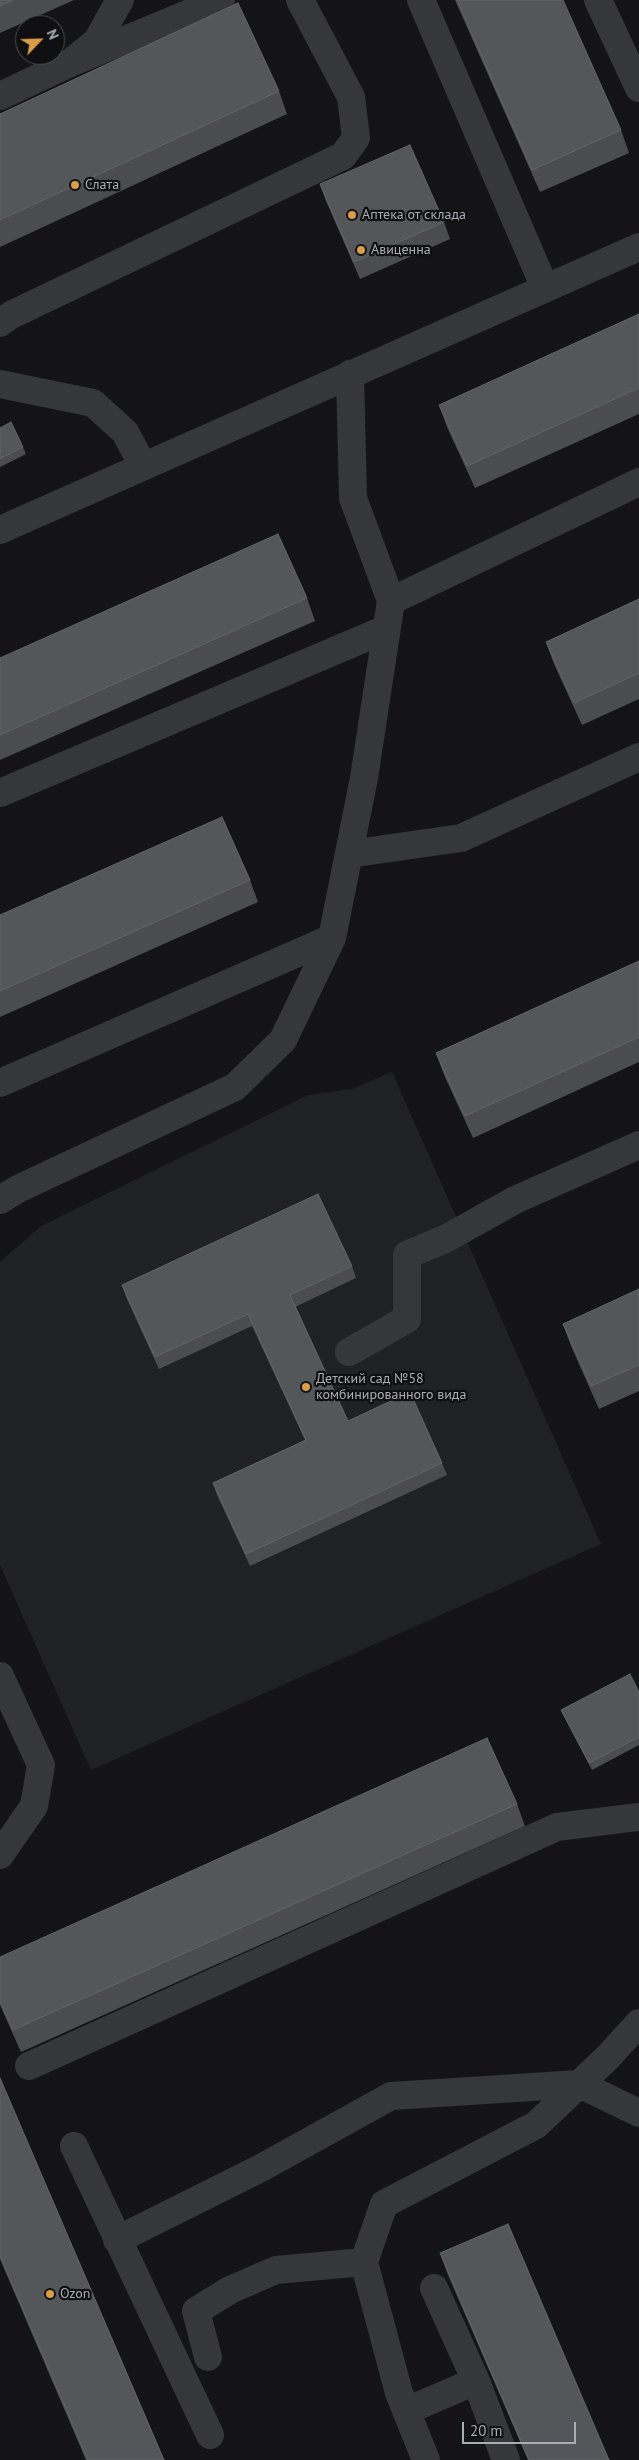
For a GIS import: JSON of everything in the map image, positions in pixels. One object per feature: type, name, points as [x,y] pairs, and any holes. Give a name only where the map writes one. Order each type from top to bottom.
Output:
[{"type":"street","points":[[70,63],[97,41],[120,0]]},
{"type":"street","points":[[0,96],[70,63],[221,0]]},
{"type":"street","points":[[0,323],[11,315],[343,156],[356,138],[351,97],[300,0]]},
{"type":"street","points":[[421,0],[545,288]]},
{"type":"street","points":[[598,0],[639,88]]},
{"type":"street","points":[[0,530],[639,247]]},
{"type":"street","points":[[0,1200],[18,1189],[235,1087],[283,1040],[332,938],[364,778],[391,601],[353,498],[350,374]]},
{"type":"street","points":[[0,384],[93,404],[125,432],[143,466]]},
{"type":"street","points":[[391,601],[639,482]]},
{"type":"street","points":[[0,793],[386,629]]},
{"type":"street","points":[[348,854],[461,838],[639,757]]},
{"type":"street","points":[[0,1082],[332,938]]},
{"type":"street","points":[[349,1352],[407,1319],[407,1255],[447,1238],[515,1200],[639,1145]]},
{"type":"street","points":[[0,1676],[41,1765],[34,1806],[0,1855]]},
{"type":"street","points":[[29,2066],[556,1827],[639,1817]]},
{"type":"street","points":[[426,2460],[399,2393],[364,2262],[384,2204],[536,2125],[639,2023]]},
{"type":"street","points":[[117,2240],[261,2168],[391,2096],[579,2084],[639,2113]]},
{"type":"street","points":[[74,2146],[210,2435]]},
{"type":"street","points":[[208,2357],[196,2311],[230,2290],[276,2270],[364,2262]]},
{"type":"street","points":[[434,2288],[476,2381],[506,2460]]},
{"type":"street","points":[[406,2411],[476,2381]]},
{"type":"shaded area","points":[[392,1072],[601,1544],[91,1770],[0,1565],[0,1262],[41,1226],[308,1095],[352,1089]]},
{"type":"building","points":[[0,0],[13,0],[0,6]]},
{"type":"building","points":[[457,0],[563,0],[621,130],[532,170]]},
{"type":"building","points":[[238,3],[279,91],[0,220],[0,114]]},
{"type":"building","points":[[410,145],[444,222],[354,262],[320,184]]},
{"type":"building","points":[[639,314],[639,388],[467,466],[439,405]]},
{"type":"building","points":[[11,422],[23,447],[0,459],[0,428]]},
{"type":"building","points":[[278,534],[307,598],[0,735],[0,658]]},
{"type":"building","points":[[639,599],[639,673],[574,703],[546,642]]},
{"type":"building","points":[[222,817],[250,880],[0,991],[0,915]]},
{"type":"building","points":[[639,961],[639,1037],[465,1116],[436,1053]]},
{"type":"building","name":"Детский сад №58 комбинированного вида","points":[[318,1194],[352,1266],[290,1295],[348,1421],[410,1392],[442,1463],[246,1554],[213,1483],[306,1440],[248,1314],[155,1357],[122,1285]]},
{"type":"building","points":[[639,1289],[639,1365],[591,1386],[563,1324]]},
{"type":"building","points":[[630,1674],[639,1692],[639,1737],[589,1763],[561,1710]]},
{"type":"building","points":[[487,1738],[517,1804],[13,2030],[0,2001],[0,1957]]},
{"type":"building","points":[[0,2078],[164,2460],[88,2460],[0,2256]]},
{"type":"building","points":[[508,2224],[609,2460],[529,2460],[440,2253]]},
{"type":"place","name":"Слата","points":[[75,185]]},
{"type":"place","name":"Аптека от склада","points":[[352,215]]},
{"type":"place","name":"Авиценна","points":[[361,250]]},
{"type":"place","name":"Детский сад №58 комбинированного вида","points":[[306,1387]]},
{"type":"place","name":"Ozon","points":[[50,2294]]}]
